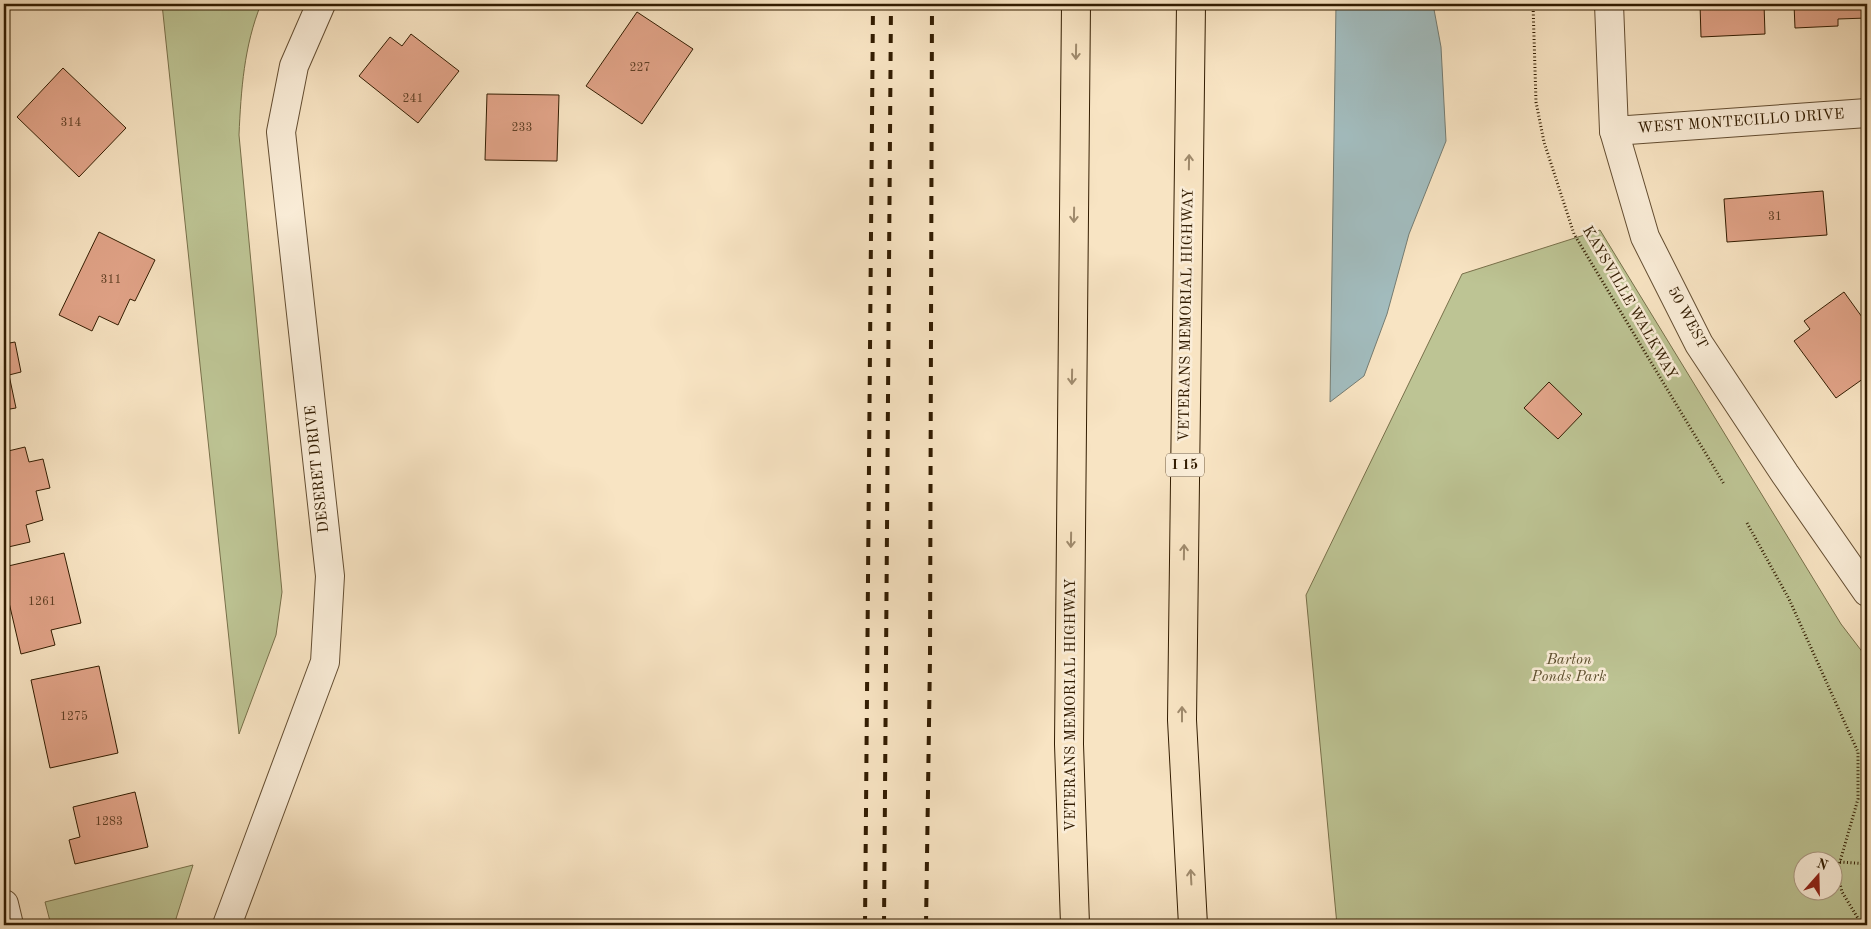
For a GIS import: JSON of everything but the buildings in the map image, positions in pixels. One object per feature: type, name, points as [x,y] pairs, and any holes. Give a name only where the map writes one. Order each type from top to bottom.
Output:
[{"type":"highway","name":"VETERANS MEMORIAL HIGHWAY","points":[[1075,925],[1069,744],[1076,4]]},
{"type":"highway","name":"VETERANS MEMORIAL HIGHWAY","points":[[1192,4],[1182,720],[1194,925]]},
{"type":"street","name":"DESERET DRIVE","points":[[228,925],[325,662],[330,576],[281,132],[294,66],[321,4]]},
{"type":"street","name":"50 WEST","points":[[1609,4],[1614,130],[1645,237],[1699,344],[1785,474],[1867,592]]},
{"type":"street","name":"WEST MONTECILLO DRIVE","points":[[1614,130],[1867,113]]},
{"type":"street","points":[[4,904],[9,925]]},
{"type":"path","name":"KAYSVILLE WALKWAY","points":[[1533,4],[1536,102],[1544,142],[1574,234],[1724,484]]},
{"type":"path","points":[[1747,523],[1789,599],[1858,752],[1858,799],[1843,852]]},
{"type":"path","points":[[1844,862],[1867,864]]},
{"type":"path","points":[[1844,895],[1862,925]]},
{"type":"green space","points":[[162,4],[261,4],[247,52],[242,85],[239,135],[282,592],[276,635],[239,734]]},
{"type":"green space","name":"Barton Ponds Park","points":[[1600,230],[1841,624],[1867,658],[1867,925],[1337,925],[1306,595],[1462,274]]},
{"type":"green space","points":[[193,865],[174,925],[51,925],[45,902]]},
{"type":"water","points":[[1336,4],[1433,4],[1441,47],[1446,141],[1409,234],[1387,314],[1364,376],[1330,402]]},
{"type":"railway","points":[[865,925],[873,4]]},
{"type":"railway","points":[[884,925],[891,4]]},
{"type":"railway","points":[[926,925],[930,657],[932,4]]}]
